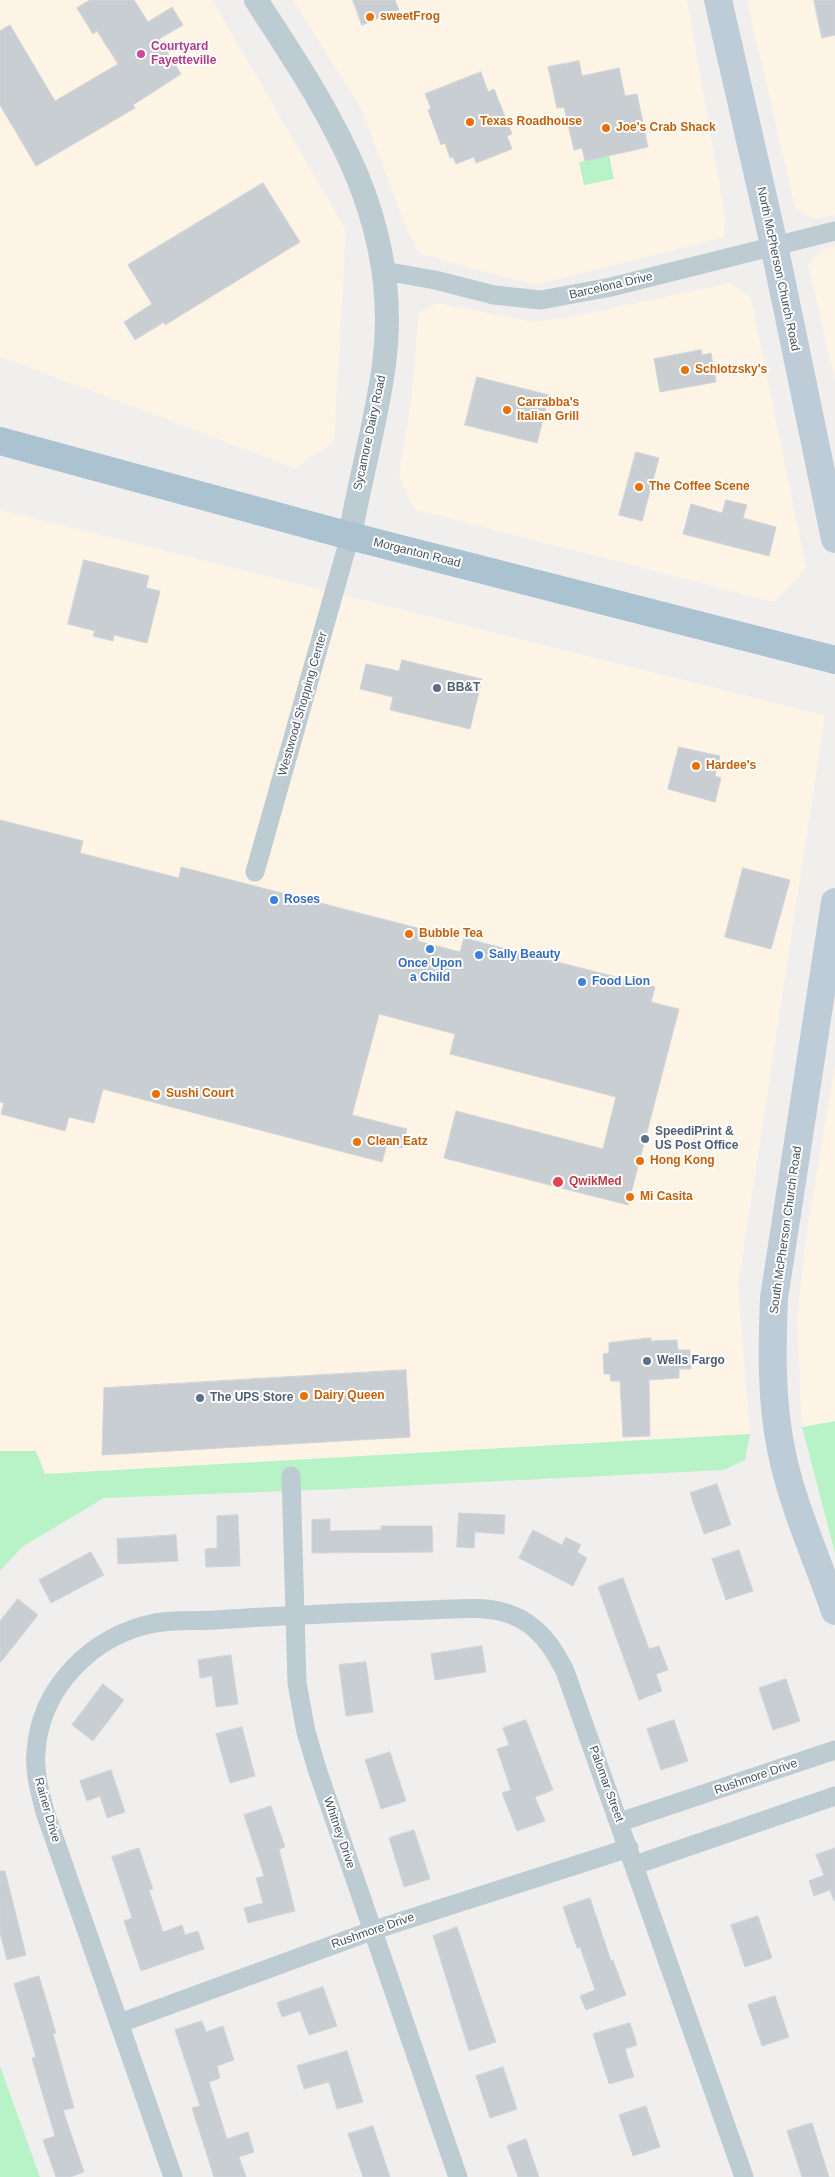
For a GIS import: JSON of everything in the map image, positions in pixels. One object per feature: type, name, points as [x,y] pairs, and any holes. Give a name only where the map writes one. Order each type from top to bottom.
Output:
[{"type":"main road","name":"North McPherson Church Road","points":[[718,0],[774,246],[835,539]]},
{"type":"main road","name":"Morganton Road","points":[[0,441],[350,536],[835,660]]},
{"type":"main road","name":"South McPherson Church Road","points":[[835,902],[774,1298],[772,1344],[774,1391],[780,1449],[789,1482],[835,1611]]},
{"type":"street","name":"Sycamore Dairy Road","points":[[256,0],[313,87],[347,151],[376,232],[384,271],[386,301],[384,364],[350,536]]},
{"type":"street","name":"Barcelona Drive","points":[[384,271],[435,280],[494,295],[541,300],[611,287],[835,230]]},
{"type":"street","name":"Westwood Shopping Center","points":[[255,872],[350,536]]},
{"type":"street","name":"Whitney Drive","points":[[291,1476],[297,1683],[306,1732],[318,1772],[458,2177]]},
{"type":"street","name":"Palomar Street","points":[[296,1615],[488,1609],[511,1614],[526,1622],[540,1632],[555,1650],[565,1670],[620,1822],[744,2177]]},
{"type":"street","name":"Rainer Drive","points":[[173,2177],[45,1812],[38,1786],[36,1751],[39,1728],[46,1707],[58,1686],[72,1668],[90,1653],[130,1630],[155,1623],[296,1615]]},
{"type":"street","name":"Rushmore Drive","points":[[620,1822],[835,1750]]},
{"type":"street","name":"Rushmore Drive","points":[[120,2023],[374,1930],[835,1796]]},
{"type":"shaded area","points":[[0,0],[212,0],[346,230],[334,442],[295,468],[0,356]]},
{"type":"shaded area","points":[[293,0],[687,0],[725,217],[724,237],[534,285],[420,254],[406,228],[362,110]]},
{"type":"shaded area","points":[[747,0],[835,0],[835,215],[812,219],[795,207]]},
{"type":"shaded area","points":[[835,246],[835,380],[808,265],[822,249]]},
{"type":"shaded area","points":[[730,283],[751,298],[806,568],[774,602],[414,509],[399,476],[411,402],[419,313],[438,303],[533,322],[575,316]]},
{"type":"shaded area","points":[[0,510],[825,715],[738,1286],[750,1434],[45,1474],[36,1451],[0,1451]]},
{"type":"shaded area","points":[[835,1064],[835,1421],[802,1427],[797,1320],[807,1231]]},
{"type":"green space","points":[[609,155],[614,179],[584,185],[579,162]]},
{"type":"green space","points":[[835,1421],[835,1553],[802,1427]]},
{"type":"green space","points":[[750,1434],[745,1460],[724,1470],[339,1489],[104,1498],[22,1547],[0,1571],[0,1451],[36,1451],[45,1474]]},
{"type":"green space","points":[[0,2066],[40,2177],[0,2177]]},
{"type":"building","points":[[90,0],[134,0],[148,22],[172,7],[183,25],[159,39],[181,74],[133,105],[135,108],[36,166],[0,105],[0,31],[10,25],[55,101],[118,64],[97,31],[93,34],[77,8]]},
{"type":"building","name":"sweetFrog","points":[[353,0],[395,0],[399,10],[362,25]]},
{"type":"building","points":[[814,0],[835,0],[835,35],[822,38]]},
{"type":"building","name":"Joe's Crab Shack","points":[[579,61],[582,76],[619,68],[625,96],[637,94],[648,147],[585,161],[582,148],[574,150],[564,107],[557,108],[548,67]]},
{"type":"building","name":"Texas Roadhouse","points":[[481,72],[488,92],[494,89],[512,134],[507,136],[512,149],[476,163],[474,157],[456,164],[453,157],[450,158],[445,143],[441,145],[428,110],[431,108],[425,94]]},
{"type":"building","points":[[263,183],[300,242],[165,325],[164,322],[135,340],[124,322],[152,304],[128,265]]},
{"type":"building","name":"Schlotzsky's","points":[[701,350],[702,355],[711,353],[716,382],[660,392],[654,359]]},
{"type":"building","name":"Carrabba's Italian Grill","points":[[477,377],[549,395],[537,443],[465,425]]},
{"type":"building","name":"The Coffee Scene","points":[[636,452],[659,458],[642,521],[619,515]]},
{"type":"building","points":[[726,500],[747,505],[743,518],[776,527],[769,556],[683,534],[691,504],[722,513]]},
{"type":"building","points":[[84,560],[149,576],[146,588],[160,591],[147,643],[114,635],[113,641],[93,636],[95,631],[68,624]]},
{"type":"building","name":"BB&T","points":[[402,660],[482,679],[470,729],[390,710],[393,697],[360,689],[366,664],[399,671]]},
{"type":"building","name":"Hardee's","points":[[679,747],[720,756],[715,776],[721,778],[715,802],[668,789]]},
{"type":"building","points":[[0,820],[83,841],[80,853],[179,878],[181,867],[421,929],[418,941],[460,952],[464,938],[655,987],[651,1002],[679,1009],[628,1205],[444,1158],[456,1111],[603,1149],[616,1097],[450,1054],[455,1034],[379,1014],[352,1115],[407,1129],[402,1148],[387,1144],[382,1162],[103,1089],[94,1123],[69,1117],[65,1131],[1,1114],[4,1103],[0,1102]]},
{"type":"building","points":[[743,868],[790,880],[771,949],[725,937]]},
{"type":"building","name":"Wells Fargo","points":[[651,1338],[651,1341],[677,1340],[678,1350],[690,1350],[691,1369],[679,1369],[679,1378],[649,1380],[650,1436],[623,1437],[620,1381],[611,1381],[610,1374],[604,1374],[603,1354],[609,1353],[609,1343]]},
{"type":"building","points":[[406,1370],[410,1437],[102,1455],[104,1388]]},
{"type":"building","points":[[717,1484],[731,1525],[704,1534],[690,1493]]},
{"type":"building","points":[[459,1513],[505,1515],[504,1534],[475,1532],[474,1548],[457,1547]]},
{"type":"building","points":[[238,1515],[240,1566],[206,1567],[205,1549],[217,1548],[217,1516]]},
{"type":"building","points":[[330,1519],[330,1531],[381,1530],[381,1526],[432,1526],[433,1552],[312,1553],[312,1520]]},
{"type":"building","points":[[533,1530],[562,1545],[566,1537],[581,1545],[577,1552],[587,1558],[573,1586],[519,1558]]},
{"type":"building","points":[[176,1535],[178,1561],[118,1564],[117,1539]]},
{"type":"building","points":[[739,1550],[753,1591],[726,1600],[712,1559]]},
{"type":"building","points":[[91,1552],[104,1575],[51,1603],[39,1580]]},
{"type":"building","points":[[623,1578],[649,1649],[659,1646],[668,1670],[656,1674],[662,1691],[639,1700],[598,1587]]},
{"type":"building","points":[[18,1599],[38,1615],[0,1663],[0,1621]]},
{"type":"building","points":[[482,1646],[486,1672],[435,1680],[431,1654]]},
{"type":"building","points":[[231,1655],[238,1704],[216,1707],[212,1676],[200,1678],[198,1660]]},
{"type":"building","points":[[366,1662],[373,1712],[346,1716],[339,1665]]},
{"type":"building","points":[[786,1679],[800,1721],[773,1730],[759,1688]]},
{"type":"building","points":[[103,1684],[124,1700],[93,1741],[72,1725]]},
{"type":"building","points":[[526,1720],[553,1790],[535,1797],[545,1821],[517,1831],[502,1793],[511,1790],[497,1749],[509,1745],[503,1728]]},
{"type":"building","points":[[674,1720],[688,1761],[661,1770],[647,1729]]},
{"type":"building","points":[[242,1727],[255,1776],[230,1783],[216,1734]]},
{"type":"building","points":[[390,1752],[406,1801],[381,1809],[365,1760]]},
{"type":"building","points":[[111,1770],[125,1812],[107,1818],[100,1796],[87,1801],[80,1781]]},
{"type":"building","points":[[271,1806],[285,1847],[279,1849],[295,1911],[248,1923],[244,1908],[263,1903],[256,1878],[264,1876],[244,1815]]},
{"type":"building","points":[[414,1830],[430,1879],[404,1887],[389,1838]]},
{"type":"building","points":[[139,1848],[153,1889],[149,1890],[163,1932],[182,1925],[185,1935],[198,1931],[204,1949],[141,1971],[124,1921],[132,1918],[112,1857]]},
{"type":"building","points":[[835,1848],[834,1901],[830,1890],[814,1896],[809,1881],[824,1875],[816,1855]]},
{"type":"building","points":[[0,1871],[5,1871],[26,1955],[7,1960],[0,1933]]},
{"type":"building","points":[[590,1898],[611,1961],[613,1960],[626,1995],[586,2010],[580,1996],[595,1990],[580,1947],[577,1948],[563,1907]]},
{"type":"building","points":[[758,1916],[772,1958],[745,1967],[731,1925]]},
{"type":"building","points":[[457,1927],[496,2042],[469,2051],[433,1936]]},
{"type":"building","points":[[39,1976],[56,2033],[53,2034],[74,2108],[63,2110],[84,2172],[70,2177],[56,2177],[43,2140],[55,2136],[32,2058],[36,2057],[14,1984]]},
{"type":"building","points":[[323,1987],[337,2026],[309,2035],[300,2011],[282,2017],[277,2003]]},
{"type":"building","points":[[775,1996],[789,2037],[762,2046],[748,2005]]},
{"type":"building","points":[[202,2021],[206,2032],[223,2026],[234,2060],[217,2066],[220,2078],[209,2082],[227,2139],[248,2132],[254,2152],[239,2157],[246,2177],[214,2177],[192,2108],[200,2106],[175,2030]]},
{"type":"building","points":[[630,2023],[637,2045],[625,2049],[634,2077],[609,2084],[593,2034]]},
{"type":"building","points":[[347,2051],[363,2102],[337,2109],[329,2082],[304,2089],[297,2066]]},
{"type":"building","points":[[503,2067],[517,2109],[490,2118],[476,2076]]},
{"type":"building","points":[[646,2106],[660,2147],[633,2156],[619,2115]]},
{"type":"building","points":[[812,2123],[829,2177],[802,2177],[787,2131]]},
{"type":"building","points":[[373,2126],[390,2177],[363,2177],[348,2134]]},
{"type":"building","points":[[526,2139],[539,2177],[518,2177],[507,2146]]},
{"type":"place","name":"sweetFrog","points":[[370,17]]},
{"type":"place","name":"Courtyard Fayetteville","points":[[141,54]]},
{"type":"place","name":"Texas Roadhouse","points":[[470,122]]},
{"type":"place","name":"Joe's Crab Shack","points":[[606,128]]},
{"type":"place","name":"Schlotzsky's","points":[[685,370]]},
{"type":"place","name":"Carrabba's Italian Grill","points":[[507,410]]},
{"type":"place","name":"The Coffee Scene","points":[[639,487]]},
{"type":"place","name":"BB&T","points":[[437,688]]},
{"type":"place","name":"Hardee's","points":[[696,766]]},
{"type":"place","name":"Roses","points":[[274,900]]},
{"type":"place","name":"Bubble Tea","points":[[409,934]]},
{"type":"place","name":"Once Upon a Child","points":[[430,949]]},
{"type":"place","name":"Sally Beauty","points":[[479,955]]},
{"type":"place","name":"Food Lion","points":[[582,982]]},
{"type":"place","name":"Sushi Court","points":[[156,1094]]},
{"type":"place","name":"SpeediPrint & US Post Office","points":[[645,1139]]},
{"type":"place","name":"Clean Eatz","points":[[357,1142]]},
{"type":"place","name":"Hong Kong","points":[[640,1161]]},
{"type":"place","name":"QwikMed","points":[[558,1182]]},
{"type":"place","name":"Mi Casita","points":[[630,1197]]},
{"type":"place","name":"Wells Fargo","points":[[647,1361]]},
{"type":"place","name":"Dairy Queen","points":[[304,1396]]},
{"type":"place","name":"The UPS Store","points":[[200,1398]]}]
